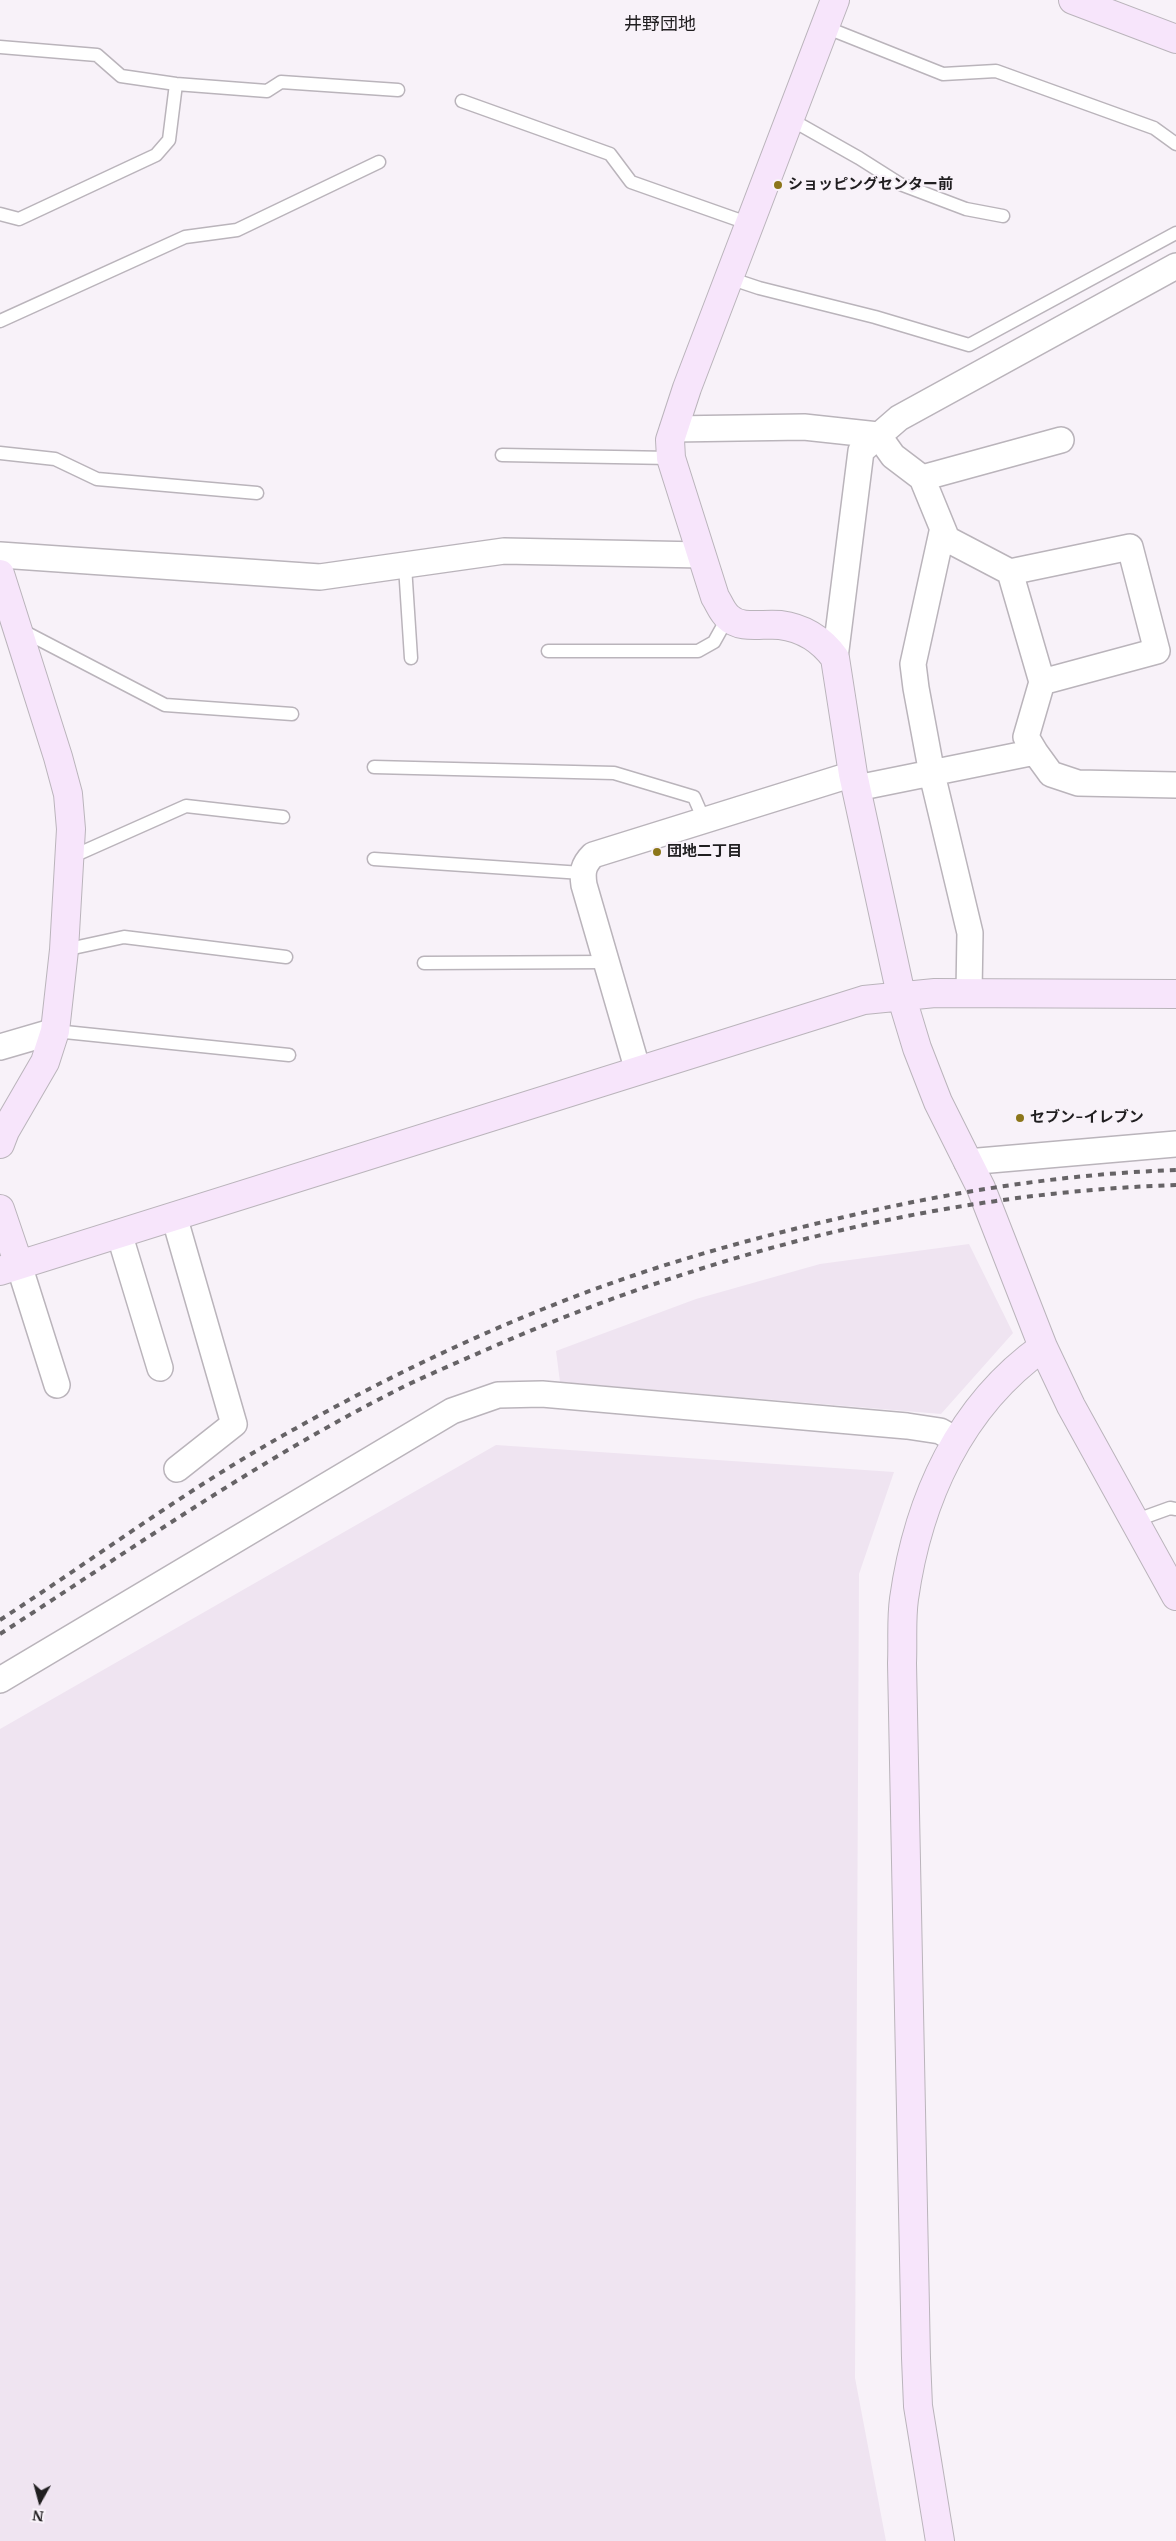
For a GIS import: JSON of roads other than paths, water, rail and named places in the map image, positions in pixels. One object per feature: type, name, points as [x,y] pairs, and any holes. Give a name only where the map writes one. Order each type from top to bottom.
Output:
[{"type":"street","points":[[835,658],[826,645],[803,632],[780,625],[739,624],[728,617],[715,597],[671,458],[670,440],[729,278],[836,0]]},
{"type":"street","points":[[1073,0],[1176,40]]},
{"type":"street","points":[[1176,266],[899,418],[860,450],[856,470],[835,658],[855,781],[901,995],[917,1048],[938,1102],[981,1188],[1043,1347],[1071,1406],[1176,1596]]},
{"type":"street","points":[[674,429],[804,428],[878,435],[893,456],[922,478],[942,532],[947,539],[1010,572],[1130,548],[1157,651],[1042,682]]},
{"type":"street","points":[[922,478],[1061,440]]},
{"type":"street","points":[[942,532],[914,664],[916,688],[932,774],[970,932],[969,992]]},
{"type":"street","points":[[0,555],[290,577],[320,577],[504,550],[702,555]]},
{"type":"street","points":[[1010,572],[1042,682],[1026,737],[1051,774],[1078,783],[1176,785]]},
{"type":"street","points":[[0,574],[8,630],[58,757],[68,794],[71,829],[64,950],[56,1031],[45,1062],[0,1144]]},
{"type":"street","points":[[638,1072],[582,873],[585,864],[593,855],[704,820],[855,781],[932,774],[1035,752]]},
{"type":"street","points":[[9,1268],[864,1000],[901,995],[969,992],[1176,994]]},
{"type":"street","points":[[0,1047],[56,1031]]},
{"type":"street","points":[[967,1162],[1176,1144]]},
{"type":"street","points":[[0,1209],[9,1268],[57,1385]]},
{"type":"street","points":[[174,1216],[234,1424],[177,1469]]},
{"type":"street","points":[[119,1233],[160,1368]]},
{"type":"street","points":[[940,2541],[918,2406],[916,2358],[902,1663],[904,1599],[918,1536],[934,1488],[956,1440],[987,1396],[1016,1366],[1043,1347]]},
{"type":"street","points":[[0,1680],[452,1411],[498,1395],[542,1394],[907,1426],[940,1431],[956,1440]]},
{"type":"lane","points":[[825,27],[943,74],[996,71],[1154,128],[1176,144]]},
{"type":"lane","points":[[0,47],[97,55],[121,76],[176,84],[268,91],[281,82],[398,90]]},
{"type":"lane","points":[[0,214],[18,219],[156,154],[170,140],[176,84]]},
{"type":"lane","points":[[462,101],[610,154],[631,182],[750,224]]},
{"type":"lane","points":[[790,119],[859,158],[900,184],[966,209],[1003,216]]},
{"type":"lane","points":[[0,320],[185,237],[237,230],[379,162]]},
{"type":"lane","points":[[729,278],[759,288],[876,317],[969,346],[1176,233]]},
{"type":"lane","points":[[0,453],[55,458],[97,479],[257,493]]},
{"type":"lane","points":[[502,455],[671,458]]},
{"type":"lane","points":[[405,566],[412,658]]},
{"type":"lane","points":[[548,651],[698,651],[714,642],[728,617]]},
{"type":"lane","points":[[8,630],[166,705],[292,714]]},
{"type":"lane","points":[[374,767],[614,773],[694,797],[704,820]]},
{"type":"lane","points":[[69,858],[186,806],[283,817]]},
{"type":"lane","points":[[374,859],[582,873]]},
{"type":"lane","points":[[64,950],[124,937],[286,957]]},
{"type":"lane","points":[[424,963],[608,962]]},
{"type":"lane","points":[[56,1031],[289,1055]]},
{"type":"lane","points":[[1134,1521],[1170,1508],[1176,1509]]},
{"type":"railway","points":[[0,1620],[180,1499],[291,1431],[416,1365],[546,1308],[712,1251],[788,1230],[881,1209],[965,1192],[1049,1180],[1176,1170]]},
{"type":"railway","points":[[0,1634],[199,1504],[352,1414],[424,1377],[564,1317],[648,1286],[734,1259],[821,1235],[908,1216],[997,1201],[1086,1190],[1176,1185]]},
{"type":"place","name":"ショッピングセンター前","points":[[778,185]]},
{"type":"place","name":"団地二丁目","points":[[657,852]]},
{"type":"place","name":"セブン-イレブン","points":[[1020,1118]]},
{"type":"district","name":"井野団地","points":[[660,25]]}]
